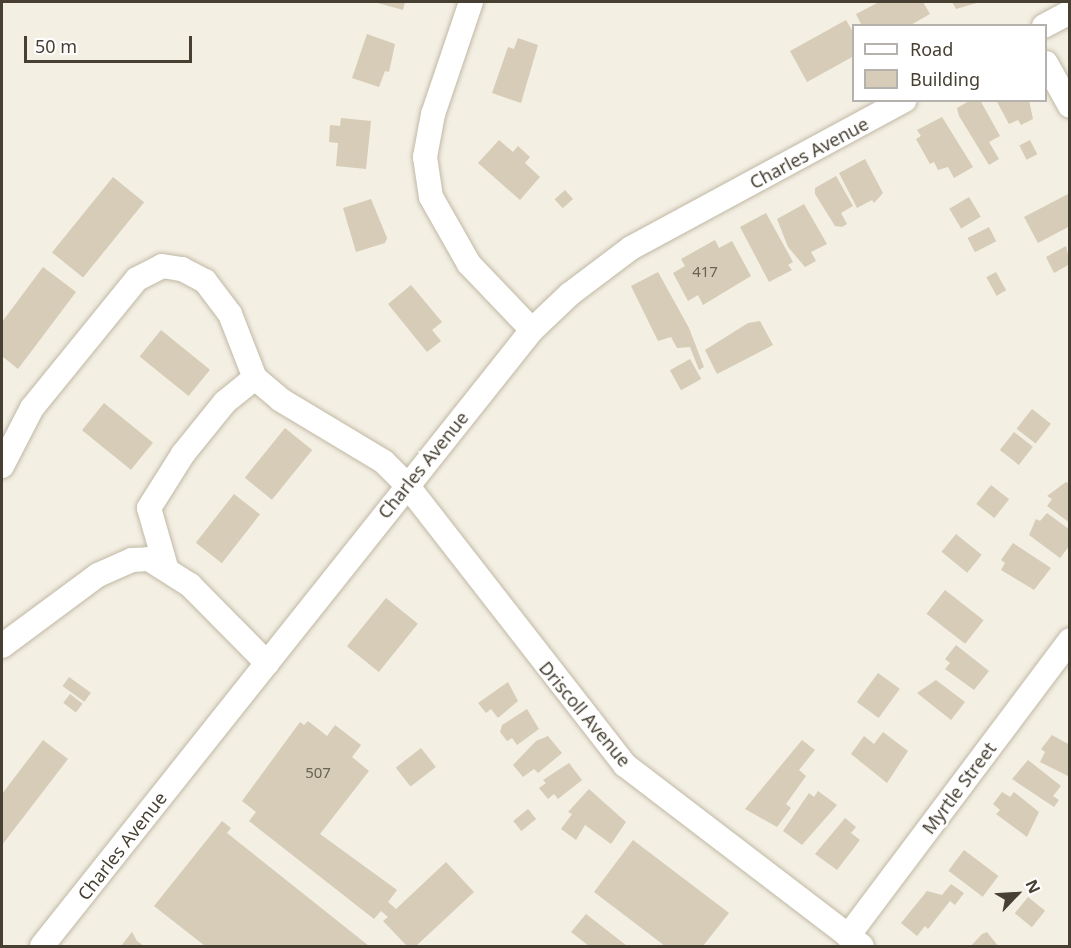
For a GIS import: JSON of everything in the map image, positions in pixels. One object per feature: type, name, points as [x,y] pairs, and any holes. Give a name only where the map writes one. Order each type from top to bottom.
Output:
[{"type":"street","points":[[471,2],[433,114],[425,157],[431,197],[469,264],[532,330]]},
{"type":"street","points":[[1047,24],[1070,12]]},
{"type":"street","points":[[1047,65],[1070,106]]},
{"type":"street","name":"Charles Avenue","points":[[42,946],[532,330],[570,294],[632,248],[901,102]]},
{"type":"street","points":[[2,466],[32,408],[75,350],[137,279],[162,266],[190,273],[219,295],[255,378],[225,402],[183,454],[149,508],[166,567]]},
{"type":"street","name":"Driscoll Avenue","points":[[255,378],[281,400],[384,462],[407,485],[625,765],[855,941]]},
{"type":"street","points":[[2,646],[98,575],[132,560],[149,559],[166,567],[190,585],[267,663]]},
{"type":"street","name":"Myrtle Street","points":[[855,941],[1070,640]]},
{"type":"building","points":[[374,2],[405,2],[403,10]]},
{"type":"building","points":[[879,2],[923,2],[930,14],[912,24],[861,24],[856,14]]},
{"type":"building","points":[[952,2],[980,2],[956,9]]},
{"type":"building","points":[[846,20],[852,30],[852,57],[807,82],[790,51]]},
{"type":"building","points":[[367,34],[395,44],[389,72],[385,71],[379,87],[352,78]]},
{"type":"building","points":[[518,38],[538,45],[521,103],[492,93],[508,47],[514,49]]},
{"type":"building","points":[[968,102],[981,102],[1000,136],[989,142],[999,159],[989,165],[959,116],[957,108]]},
{"type":"building","points":[[997,102],[1029,102],[1033,119],[1021,125],[1018,120],[1009,124]]},
{"type":"building","points":[[942,117],[973,167],[954,178],[948,167],[938,170],[934,162],[930,164],[916,139],[921,136],[917,130]]},
{"type":"building","points":[[341,118],[371,121],[366,169],[336,166],[338,143],[329,142],[330,125],[340,126]]},
{"type":"building","points":[[499,140],[513,152],[518,146],[530,157],[525,163],[540,177],[520,200],[478,163]]},
{"type":"building","points":[[1030,140],[1037,154],[1027,160],[1019,145]]},
{"type":"building","points":[[865,159],[883,193],[874,203],[872,200],[857,208],[839,173]]},
{"type":"building","points":[[836,176],[853,206],[841,213],[847,224],[842,227],[835,226],[815,194],[815,188]]},
{"type":"building","points":[[113,177],[144,202],[83,278],[52,252]]},
{"type":"building","points":[[565,190],[573,199],[563,208],[555,199]]},
{"type":"building","points":[[1070,193],[1070,226],[1038,243],[1024,217]]},
{"type":"building","points":[[969,197],[981,217],[961,229],[949,209]]},
{"type":"building","points":[[371,199],[387,238],[385,243],[356,252],[343,208]]},
{"type":"building","points":[[804,204],[827,244],[811,252],[816,261],[805,267],[788,247],[777,219]]},
{"type":"building","points":[[766,213],[793,262],[788,265],[792,270],[769,282],[740,227]]},
{"type":"building","points":[[989,227],[996,241],[975,252],[968,238]]},
{"type":"building","points":[[715,240],[719,248],[732,241],[751,276],[703,305],[698,295],[688,301],[673,273],[685,266],[681,259]]},
{"type":"building","points":[[1066,246],[1070,264],[1054,273],[1046,257]]},
{"type":"building","points":[[43,267],[76,292],[18,369],[2,356],[2,322]]},
{"type":"building","points":[[658,272],[689,328],[704,367],[699,370],[690,347],[677,348],[671,337],[658,341],[631,286]]},
{"type":"building","points":[[996,272],[1006,290],[997,296],[986,277]]},
{"type":"building","points":[[411,285],[442,322],[432,330],[441,341],[427,352],[388,304]]},
{"type":"building","points":[[760,321],[773,345],[717,374],[705,350],[748,323]]},
{"type":"building","points":[[161,330],[210,370],[189,396],[140,356]]},
{"type":"building","points":[[690,359],[701,379],[681,390],[670,370]]},
{"type":"building","points":[[104,403],[153,443],[131,470],[82,430]]},
{"type":"building","points":[[1032,409],[1051,424],[1036,443],[1017,429]]},
{"type":"building","points":[[285,428],[312,450],[272,500],[245,478]]},
{"type":"building","points":[[1014,432],[1033,447],[1019,465],[1000,450]]},
{"type":"building","points":[[1066,482],[1070,484],[1070,523],[1047,506],[1052,499],[1047,496]]},
{"type":"building","points":[[991,485],[1009,499],[994,518],[976,504]]},
{"type":"building","points":[[234,494],[260,514],[222,563],[196,543]]},
{"type":"building","points":[[1047,513],[1070,530],[1070,545],[1060,558],[1029,535],[1036,519],[1040,521]]},
{"type":"building","points":[[956,534],[982,555],[967,573],[942,552]]},
{"type":"building","points":[[1013,543],[1051,568],[1034,590],[1001,570],[1005,563],[1001,560]]},
{"type":"building","points":[[945,590],[984,620],[965,644],[927,614]]},
{"type":"building","points":[[386,598],[418,624],[379,672],[347,646]]},
{"type":"building","points":[[956,645],[989,671],[974,690],[945,669],[950,663],[945,659]]},
{"type":"building","points":[[878,673],[900,689],[879,718],[857,702]]},
{"type":"building","points":[[69,677],[91,693],[84,702],[63,686]]},
{"type":"building","points":[[936,680],[965,702],[951,720],[917,693]]},
{"type":"building","points":[[508,682],[518,701],[498,718],[491,709],[486,713],[478,703]]},
{"type":"building","points":[[70,694],[83,704],[76,713],[63,703]]},
{"type":"building","points":[[527,709],[539,729],[517,745],[512,738],[507,741],[500,732],[502,725]]},
{"type":"building","points":[[308,721],[327,736],[335,725],[361,745],[352,757],[369,771],[320,834],[397,890],[388,902],[396,909],[446,862],[474,892],[416,946],[407,946],[383,921],[388,917],[381,911],[374,919],[249,821],[256,812],[242,801],[300,722],[304,725]]},
{"type":"building","points":[[883,732],[908,751],[887,783],[851,754],[864,736],[874,744]]},
{"type":"building","points":[[1052,735],[1070,745],[1070,777],[1040,762],[1045,752],[1041,749]]},
{"type":"building","points":[[548,736],[562,753],[538,773],[534,769],[523,777],[513,765],[536,741]]},
{"type":"building","points":[[43,740],[68,759],[2,845],[2,794]]},
{"type":"building","points":[[802,740],[815,750],[799,770],[806,776],[786,804],[791,808],[777,827],[745,809]]},
{"type":"building","points":[[421,748],[436,767],[411,787],[396,768]]},
{"type":"building","points":[[1028,760],[1061,786],[1053,796],[1059,800],[1054,807],[1012,779]]},
{"type":"building","points":[[569,763],[582,780],[558,799],[554,794],[548,799],[539,788],[546,783],[543,780]]},
{"type":"building","points":[[589,789],[626,822],[611,844],[585,825],[576,840],[561,829],[572,814],[568,812]]},
{"type":"building","points":[[818,791],[837,805],[802,845],[783,831],[809,793],[814,797]]},
{"type":"building","points":[[1002,792],[1010,797],[1014,792],[1039,812],[1027,837],[996,814],[1000,810],[993,804]]},
{"type":"building","points":[[528,809],[536,819],[521,831],[513,821]]},
{"type":"building","points":[[845,818],[856,827],[851,833],[860,840],[837,870],[815,854]]},
{"type":"building","points":[[222,821],[231,828],[227,833],[369,946],[205,946],[154,906]]},
{"type":"building","points":[[633,840],[729,913],[703,946],[665,946],[594,892]]},
{"type":"building","points":[[964,850],[998,876],[983,897],[948,871]]},
{"type":"building","points":[[951,884],[964,893],[955,905],[950,901],[928,929],[925,926],[917,936],[901,923],[927,891],[942,895]]},
{"type":"building","points":[[1028,897],[1045,911],[1032,927],[1015,913]]},
{"type":"building","points":[[586,914],[627,946],[589,946],[571,932]]},
{"type":"building","points":[[132,932],[137,941],[144,946],[121,946]]},
{"type":"building","points":[[987,932],[998,946],[971,946],[982,934]]}]
